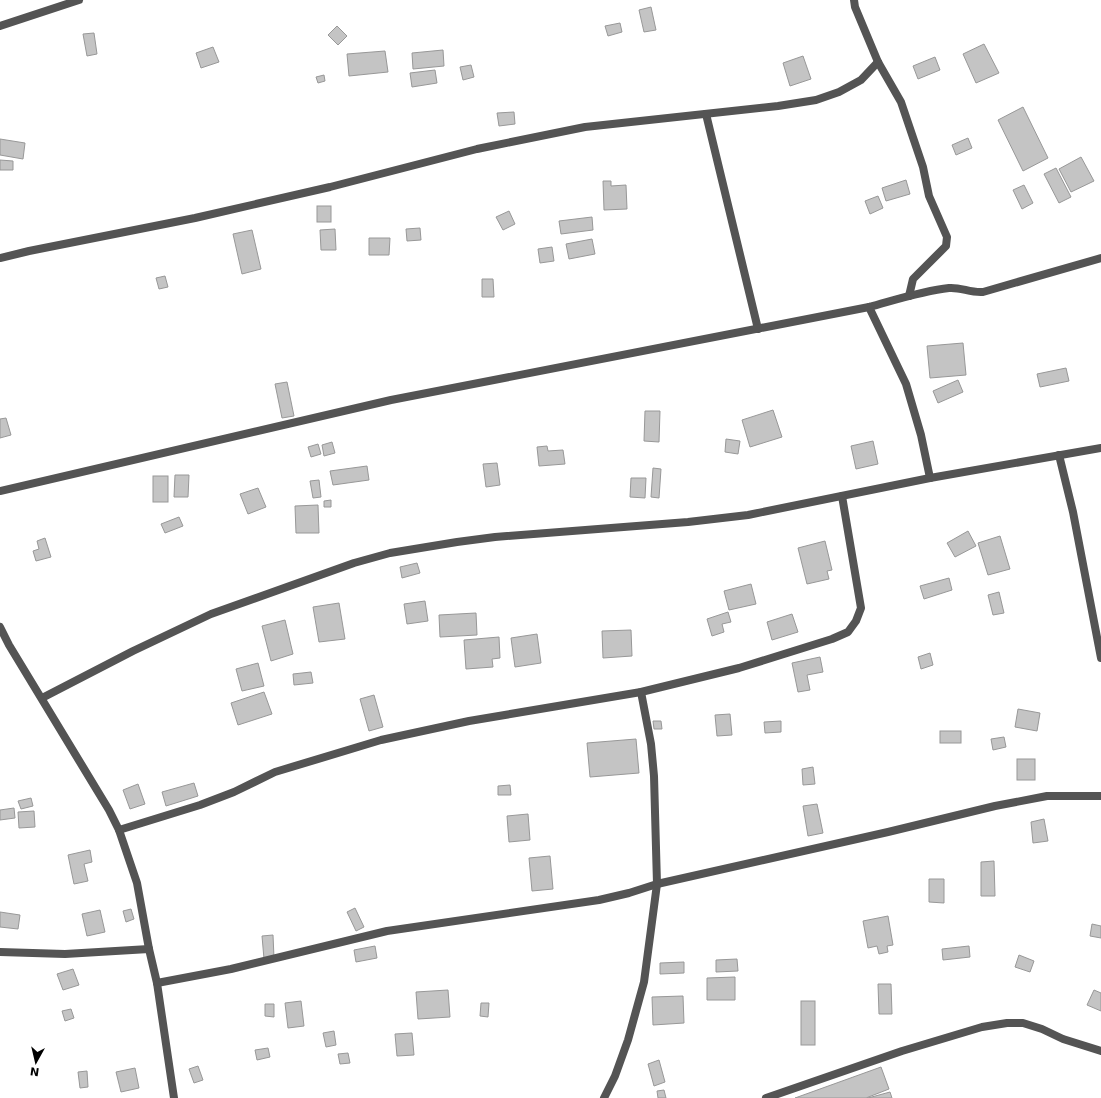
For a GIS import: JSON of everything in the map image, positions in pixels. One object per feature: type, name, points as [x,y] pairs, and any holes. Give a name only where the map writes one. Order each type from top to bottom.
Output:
[{"type":"street","points":[[0,26],[79,0]]},
{"type":"street","points":[[854,0],[855,7],[878,62],[901,102],[924,167],[929,196],[946,237],[946,246],[913,279],[909,296]]},
{"type":"street","points":[[0,258],[195,218],[337,185],[477,149],[584,128],[778,106],[816,100],[839,92],[861,80],[878,62]]},
{"type":"street","points":[[706,114],[758,329]]},
{"type":"street","points":[[0,491],[392,400],[869,307],[909,296],[950,288],[959,288],[975,293],[983,292],[1101,258]]},
{"type":"street","points":[[869,307],[906,384],[921,435],[930,478]]},
{"type":"street","points":[[42,698],[133,651],[211,614],[354,563],[390,553],[495,537],[688,522],[748,515],[930,478],[1101,448]]},
{"type":"street","points":[[1059,455],[1074,512],[1101,658]]},
{"type":"street","points":[[119,830],[200,805],[234,792],[275,772],[381,740],[469,721],[641,692],[739,668],[832,639],[848,632],[856,621],[860,608],[842,496]]},
{"type":"street","points":[[0,627],[9,645],[109,810],[119,830],[137,883],[157,983],[174,1098]]},
{"type":"street","points":[[604,1098],[616,1076],[628,1040],[644,982],[657,884],[654,776],[651,744],[641,692]]},
{"type":"street","points":[[157,983],[231,969],[387,931],[599,900],[629,893],[657,884],[880,834],[995,806],[1047,796],[1101,796]]},
{"type":"street","points":[[0,952],[64,954],[149,949]]},
{"type":"street","points":[[766,1098],[902,1051],[995,1024],[1023,1023],[1063,1040],[1101,1051]]},
{"type":"building","points":[[651,7],[656,30],[644,32],[639,10]]},
{"type":"building","points":[[620,23],[622,32],[608,36],[605,26]]},
{"type":"building","points":[[337,26],[347,36],[338,45],[328,35]]},
{"type":"building","points":[[94,33],[97,54],[87,56],[83,34]]},
{"type":"building","points":[[984,44],[999,73],[976,83],[963,54]]},
{"type":"building","points":[[213,47],[219,62],[201,68],[196,53]]},
{"type":"building","points":[[443,50],[444,66],[413,69],[412,53]]},
{"type":"building","points":[[385,51],[388,72],[349,76],[347,54]]},
{"type":"building","points":[[803,56],[811,79],[790,86],[783,63]]},
{"type":"building","points":[[935,57],[940,70],[918,79],[913,66]]},
{"type":"building","points":[[471,65],[474,77],[463,80],[460,67]]},
{"type":"building","points":[[435,70],[437,83],[412,87],[410,73]]},
{"type":"building","points":[[324,75],[325,81],[318,83],[316,77]]},
{"type":"building","points":[[1023,107],[1048,158],[1023,171],[998,120]]},
{"type":"building","points":[[514,112],[515,124],[499,126],[497,113]]},
{"type":"building","points":[[968,138],[972,148],[956,155],[952,145]]},
{"type":"building","points":[[0,139],[25,143],[23,159],[0,155]]},
{"type":"building","points":[[1081,157],[1094,181],[1071,192],[1059,169]]},
{"type":"building","points":[[0,160],[13,161],[13,170],[0,170]]},
{"type":"building","points":[[1056,168],[1071,197],[1059,203],[1044,174]]},
{"type":"building","points":[[906,180],[910,194],[886,201],[882,188]]},
{"type":"building","points":[[603,181],[611,181],[611,186],[626,185],[627,209],[604,210]]},
{"type":"building","points":[[1024,185],[1033,203],[1022,209],[1013,190]]},
{"type":"building","points":[[878,196],[883,208],[870,214],[865,201]]},
{"type":"building","points":[[317,206],[331,206],[331,222],[317,222]]},
{"type":"building","points":[[509,211],[515,224],[503,230],[496,217]]},
{"type":"building","points":[[592,217],[593,230],[561,234],[559,221]]},
{"type":"building","points":[[420,228],[421,240],[407,241],[406,229]]},
{"type":"building","points":[[335,229],[336,250],[321,250],[320,230]]},
{"type":"building","points":[[252,230],[261,269],[242,274],[233,234]]},
{"type":"building","points":[[369,238],[390,238],[389,255],[369,255]]},
{"type":"building","points":[[592,239],[595,254],[569,259],[566,244]]},
{"type":"building","points":[[552,247],[554,261],[540,263],[538,249]]},
{"type":"building","points":[[165,276],[168,287],[159,289],[156,278]]},
{"type":"building","points":[[482,279],[493,279],[494,297],[482,297]]},
{"type":"building","points":[[963,343],[966,375],[930,378],[927,346]]},
{"type":"building","points":[[1066,368],[1069,381],[1040,387],[1037,374]]},
{"type":"building","points":[[958,380],[963,392],[938,403],[933,391]]},
{"type":"building","points":[[287,382],[294,416],[282,418],[275,384]]},
{"type":"building","points":[[773,410],[782,437],[750,447],[742,420]]},
{"type":"building","points":[[645,411],[660,411],[659,442],[644,441]]},
{"type":"building","points":[[6,418],[11,435],[0,438],[0,419]]},
{"type":"building","points":[[726,439],[740,441],[738,454],[725,452]]},
{"type":"building","points":[[873,441],[878,464],[856,469],[851,446]]},
{"type":"building","points":[[332,442],[335,453],[324,456],[322,445]]},
{"type":"building","points":[[318,444],[321,454],[311,457],[308,447]]},
{"type":"building","points":[[547,446],[548,451],[563,450],[565,464],[539,466],[537,447]]},
{"type":"building","points":[[497,463],[500,485],[486,487],[483,464]]},
{"type":"building","points":[[367,466],[369,480],[333,485],[330,471]]},
{"type":"building","points":[[653,468],[661,469],[659,498],[651,497]]},
{"type":"building","points":[[175,475],[189,475],[188,497],[174,497]]},
{"type":"building","points":[[153,476],[168,476],[168,502],[153,502]]},
{"type":"building","points":[[631,478],[646,478],[645,498],[630,497]]},
{"type":"building","points":[[319,480],[321,497],[313,498],[310,481]]},
{"type":"building","points":[[258,488],[266,507],[248,514],[240,494]]},
{"type":"building","points":[[331,500],[331,507],[324,507],[324,501]]},
{"type":"building","points":[[318,505],[319,533],[296,533],[295,506]]},
{"type":"building","points":[[179,517],[183,526],[165,533],[161,524]]},
{"type":"building","points":[[968,531],[976,546],[955,557],[947,543]]},
{"type":"building","points":[[1000,536],[1010,569],[988,575],[978,543]]},
{"type":"building","points":[[45,538],[51,557],[36,561],[33,551],[39,549],[37,541]]},
{"type":"building","points":[[825,541],[832,570],[827,571],[829,579],[807,584],[798,548]]},
{"type":"building","points":[[417,563],[420,573],[402,578],[400,567]]},
{"type":"building","points":[[949,578],[952,590],[924,599],[920,586]]},
{"type":"building","points":[[751,584],[756,604],[729,610],[724,591]]},
{"type":"building","points":[[999,592],[1004,613],[993,615],[988,595]]},
{"type":"building","points":[[425,601],[428,621],[407,624],[404,604]]},
{"type":"building","points":[[339,603],[345,639],[319,642],[313,607]]},
{"type":"building","points":[[728,612],[731,622],[722,624],[724,632],[712,636],[707,619]]},
{"type":"building","points":[[476,613],[477,635],[440,637],[439,615]]},
{"type":"building","points":[[792,614],[798,632],[772,640],[767,622]]},
{"type":"building","points":[[285,620],[293,654],[271,661],[262,626]]},
{"type":"building","points":[[631,630],[632,656],[603,658],[602,631]]},
{"type":"building","points":[[537,634],[541,663],[515,667],[511,638]]},
{"type":"building","points":[[499,637],[500,658],[492,659],[493,667],[466,669],[464,640]]},
{"type":"building","points":[[930,653],[933,665],[921,669],[918,657]]},
{"type":"building","points":[[820,657],[823,672],[807,675],[810,690],[798,692],[792,663]]},
{"type":"building","points":[[258,663],[264,686],[242,691],[236,669]]},
{"type":"building","points":[[311,672],[313,683],[294,685],[293,674]]},
{"type":"building","points":[[264,692],[272,714],[238,725],[231,703]]},
{"type":"building","points":[[374,695],[383,727],[369,731],[360,699]]},
{"type":"building","points":[[1018,709],[1040,713],[1037,731],[1015,727]]},
{"type":"building","points":[[730,714],[732,735],[717,736],[715,715]]},
{"type":"building","points":[[653,721],[661,721],[662,729],[654,729]]},
{"type":"building","points":[[781,721],[781,732],[765,733],[764,722]]},
{"type":"building","points":[[940,731],[961,731],[961,743],[940,743]]},
{"type":"building","points":[[1004,737],[1006,747],[993,750],[991,739]]},
{"type":"building","points":[[636,739],[639,773],[590,777],[587,743]]},
{"type":"building","points":[[1017,759],[1035,759],[1035,780],[1017,780]]},
{"type":"building","points":[[813,767],[815,784],[803,785],[802,769]]},
{"type":"building","points":[[194,783],[198,796],[166,806],[162,792]]},
{"type":"building","points":[[138,784],[145,804],[130,809],[123,790]]},
{"type":"building","points":[[510,785],[511,795],[498,795],[498,786]]},
{"type":"building","points":[[31,798],[33,806],[21,809],[18,801]]},
{"type":"building","points":[[817,804],[823,833],[808,836],[803,806]]},
{"type":"building","points":[[14,808],[15,818],[0,820],[0,810]]},
{"type":"building","points":[[34,811],[35,827],[19,828],[18,812]]},
{"type":"building","points":[[528,814],[530,840],[509,842],[507,816]]},
{"type":"building","points":[[1044,819],[1048,841],[1033,843],[1031,822]]},
{"type":"building","points":[[90,850],[92,862],[84,864],[88,881],[74,884],[68,855]]},
{"type":"building","points":[[550,856],[553,889],[532,891],[529,858]]},
{"type":"building","points":[[994,861],[995,896],[981,896],[981,862]]},
{"type":"building","points":[[929,879],[944,879],[944,903],[929,902]]},
{"type":"building","points":[[355,908],[364,927],[356,931],[347,912]]},
{"type":"building","points":[[131,909],[134,919],[126,922],[123,911]]},
{"type":"building","points":[[100,910],[105,932],[87,936],[82,914]]},
{"type":"building","points":[[0,912],[20,915],[18,929],[0,927]]},
{"type":"building","points":[[888,916],[893,945],[887,946],[888,952],[879,954],[877,946],[868,948],[863,921]]},
{"type":"building","points":[[1092,924],[1101,926],[1101,938],[1090,936]]},
{"type":"building","points":[[273,935],[274,958],[264,959],[262,936]]},
{"type":"building","points":[[375,946],[377,958],[356,962],[354,950]]},
{"type":"building","points":[[969,946],[970,957],[943,960],[942,949]]},
{"type":"building","points":[[1019,955],[1034,961],[1030,972],[1015,967]]},
{"type":"building","points":[[737,959],[738,971],[716,972],[716,960]]},
{"type":"building","points":[[684,962],[684,973],[660,974],[660,963]]},
{"type":"building","points":[[73,969],[79,985],[63,990],[57,974]]},
{"type":"building","points":[[735,977],[735,1000],[707,1000],[707,978]]},
{"type":"building","points":[[878,984],[891,984],[892,1014],[879,1014]]},
{"type":"building","points":[[448,990],[450,1017],[418,1019],[416,992]]},
{"type":"building","points":[[1094,990],[1101,993],[1101,1011],[1087,1005]]},
{"type":"building","points":[[683,996],[684,1023],[653,1025],[652,997]]},
{"type":"building","points":[[301,1001],[304,1026],[288,1028],[285,1003]]},
{"type":"building","points":[[801,1001],[815,1001],[815,1045],[801,1045]]},
{"type":"building","points":[[481,1003],[489,1003],[488,1017],[480,1016]]},
{"type":"building","points":[[265,1004],[274,1004],[274,1017],[265,1016]]},
{"type":"building","points":[[71,1009],[74,1018],[65,1021],[62,1011]]},
{"type":"building","points":[[334,1031],[336,1045],[326,1047],[323,1033]]},
{"type":"building","points":[[412,1033],[414,1055],[397,1056],[395,1034]]},
{"type":"building","points":[[268,1048],[270,1057],[257,1060],[255,1050]]},
{"type":"building","points":[[348,1053],[350,1063],[340,1064],[338,1054]]},
{"type":"building","points":[[659,1060],[665,1082],[654,1086],[648,1064]]},
{"type":"building","points":[[198,1066],[203,1080],[194,1083],[189,1069]]},
{"type":"building","points":[[881,1067],[889,1089],[866,1098],[795,1098]]},
{"type":"building","points":[[135,1068],[139,1088],[121,1092],[116,1072]]},
{"type":"building","points":[[87,1071],[88,1087],[80,1088],[78,1072]]},
{"type":"building","points":[[664,1090],[666,1098],[658,1098],[657,1091]]},
{"type":"building","points":[[890,1092],[892,1098],[868,1098]]}]
